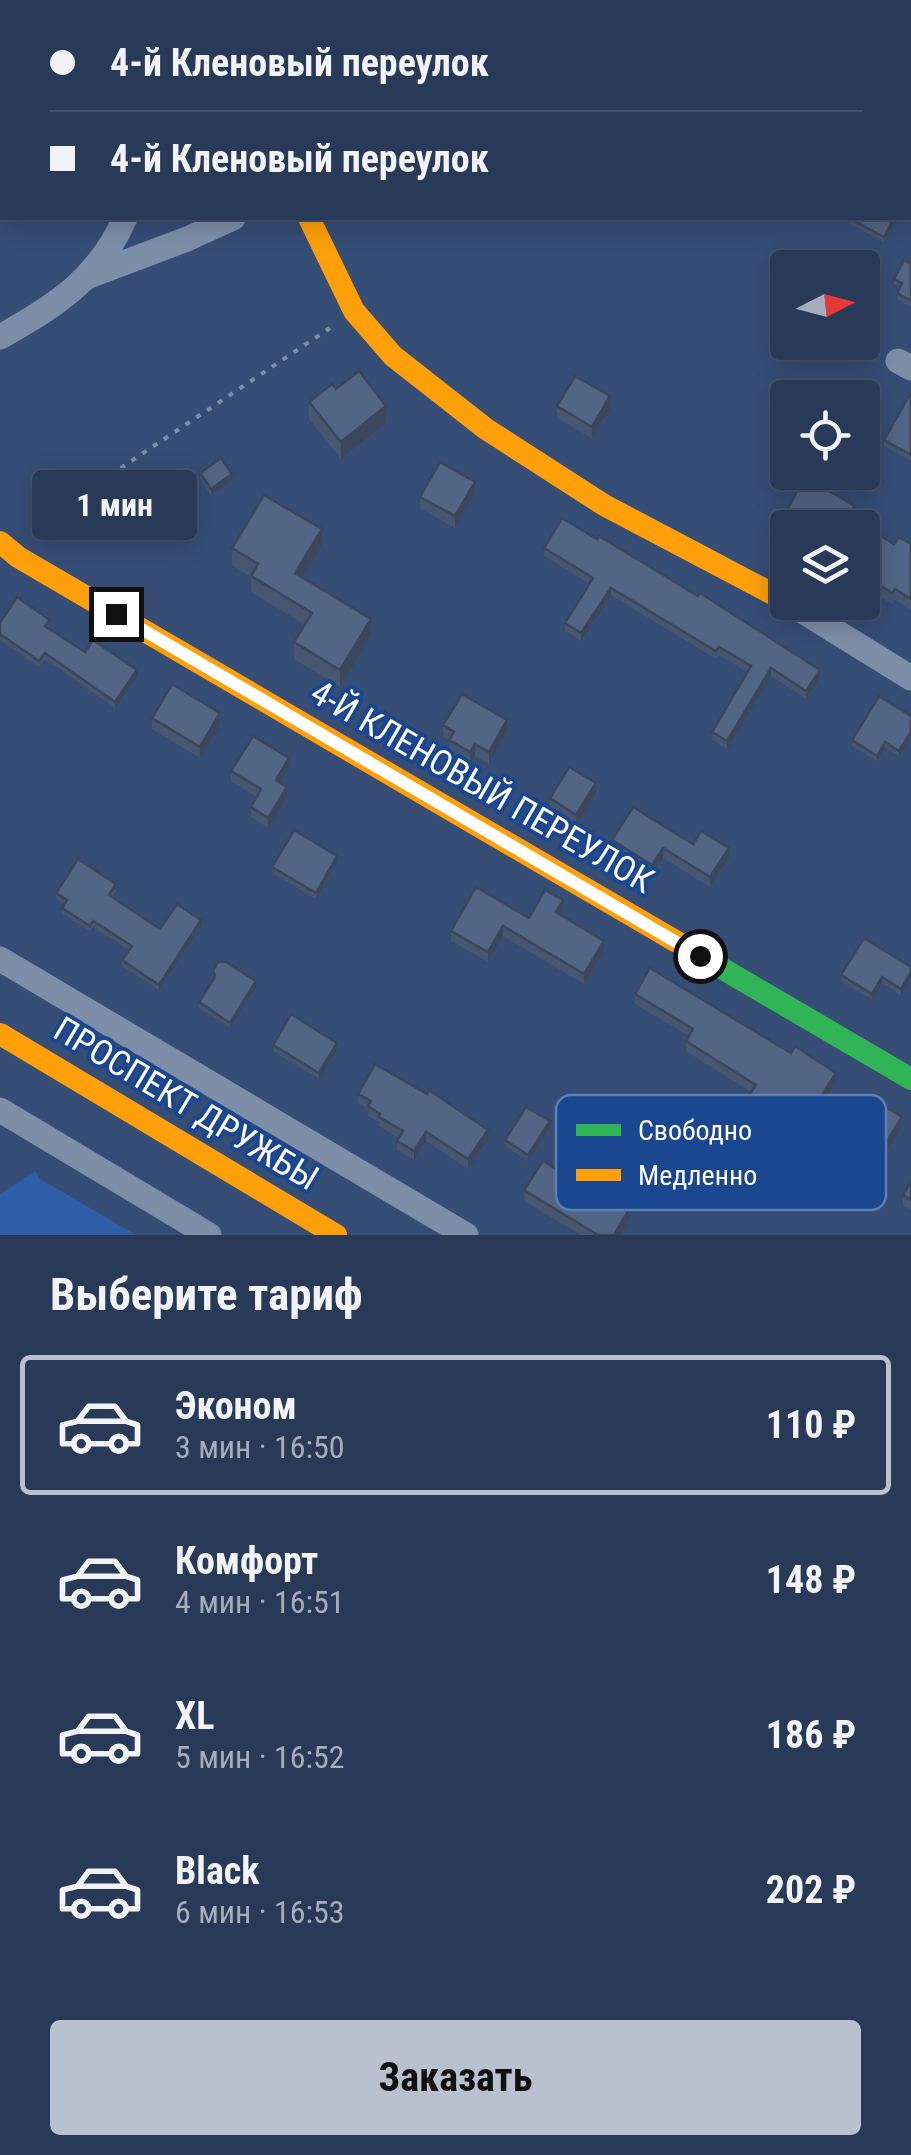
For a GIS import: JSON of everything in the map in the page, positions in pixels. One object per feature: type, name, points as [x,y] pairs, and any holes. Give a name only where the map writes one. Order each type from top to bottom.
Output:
[{"type":"street","points":[[0,336],[54,307],[88,277],[114,244],[124,220]]},
{"type":"street","points":[[88,277],[228,220]]},
{"type":"street","points":[[310,220],[354,311],[394,356],[486,430],[604,505],[770,593]]},
{"type":"street","name":"4-Й КЛЕНОВЫЙ ПЕРЕУЛОК","points":[[6,556],[911,1079]]},
{"type":"street","points":[[817,620],[911,678]]},
{"type":"street","points":[[0,959],[466,1235]]},
{"type":"street","name":"ПРОСПЕКТ ДРУЖБЫ","points":[[0,1034],[308,1228],[336,1235]]},
{"type":"street","points":[[0,1110],[209,1235]]},
{"type":"path","points":[[6,556],[112,474],[354,311]]},
{"type":"shaded area","points":[[35,1171],[39,1178],[136,1235],[0,1235],[0,1194]]},
{"type":"building","points":[[853,220],[893,220],[884,237]]},
{"type":"building","points":[[904,260],[911,263],[911,301],[897,293],[902,283],[894,279]]},
{"type":"building","points":[[359,371],[386,406],[341,442],[309,402],[332,384],[336,389]]},
{"type":"building","points":[[575,376],[610,396],[592,427],[557,406]]},
{"type":"building","points":[[911,395],[911,455],[884,440]]},
{"type":"building","points":[[221,458],[232,474],[211,489],[200,473]]},
{"type":"building","points":[[440,462],[475,482],[455,516],[420,497]]},
{"type":"building","points":[[798,490],[827,490],[855,506],[853,510],[787,510]]},
{"type":"building","points":[[264,495],[322,529],[295,573],[371,619],[340,670],[294,642],[312,613],[251,576],[258,564],[232,548]]},
{"type":"building","points":[[562,518],[698,596],[700,593],[820,670],[806,691],[771,668],[727,741],[712,732],[751,666],[719,647],[716,651],[611,588],[581,633],[565,623],[593,578],[544,548]]},
{"type":"building","points":[[880,535],[894,544],[899,537],[911,544],[911,599],[895,589],[892,593],[880,585]]},
{"type":"building","points":[[17,597],[50,620],[45,626],[85,652],[93,640],[137,670],[115,702],[45,653],[39,661],[0,634],[0,623]]},
{"type":"building","points":[[172,684],[220,713],[200,747],[152,718]]},
{"type":"building","points":[[462,694],[507,720],[489,752],[475,744],[470,752],[449,740],[454,732],[443,725]]},
{"type":"building","points":[[879,696],[911,716],[911,732],[899,751],[885,742],[877,756],[852,740]]},
{"type":"building","points":[[253,736],[289,758],[276,780],[287,787],[268,818],[251,807],[261,789],[231,771]]},
{"type":"building","points":[[569,767],[596,783],[576,815],[550,798]]},
{"type":"building","points":[[633,807],[693,844],[701,831],[729,848],[710,877],[663,848],[652,865],[612,840]]},
{"type":"building","points":[[294,830],[337,856],[316,893],[272,867]]},
{"type":"building","points":[[78,859],[116,884],[109,895],[160,929],[177,904],[201,920],[159,985],[122,960],[132,946],[93,921],[90,926],[62,908],[67,900],[56,893]]},
{"type":"building","points":[[476,887],[529,918],[545,890],[563,900],[556,912],[604,941],[584,974],[503,926],[488,952],[451,931]]},
{"type":"building","points":[[864,938],[911,967],[901,989],[882,977],[872,994],[841,975]]},
{"type":"building","points":[[218,962],[226,962],[256,981],[230,1023],[199,1002],[215,977],[213,970]]},
{"type":"building","points":[[650,968],[791,1053],[795,1046],[836,1073],[822,1095],[749,1095],[756,1085],[686,1041],[693,1029],[635,994]]},
{"type":"building","points":[[291,1014],[337,1043],[319,1073],[273,1045]]},
{"type":"building","points":[[375,1064],[427,1094],[429,1090],[488,1130],[468,1159],[426,1132],[414,1151],[397,1141],[403,1131],[379,1117],[368,1106],[371,1101],[358,1094]]},
{"type":"building","points":[[526,1107],[550,1121],[528,1155],[505,1140]]},
{"type":"building","points":[[886,1107],[902,1117],[886,1142]]},
{"type":"building","points":[[543,1161],[556,1169],[556,1209],[524,1190]]},
{"type":"building","points":[[911,1182],[911,1200],[903,1195]]},
{"type":"building","points":[[557,1210],[629,1210],[614,1235],[598,1235]]},
{"type":"traffic: fast","points":[[713,963],[911,1079]]},
{"type":"traffic: slow","points":[[310,220],[354,311],[393,356],[486,429],[604,505],[770,593]]},
{"type":"traffic: slow","points":[[0,542],[18,557],[713,963]]},
{"type":"traffic: slow","points":[[0,1034],[336,1235]]},
{"type":"route","points":[[116,614],[700,956]]}]
